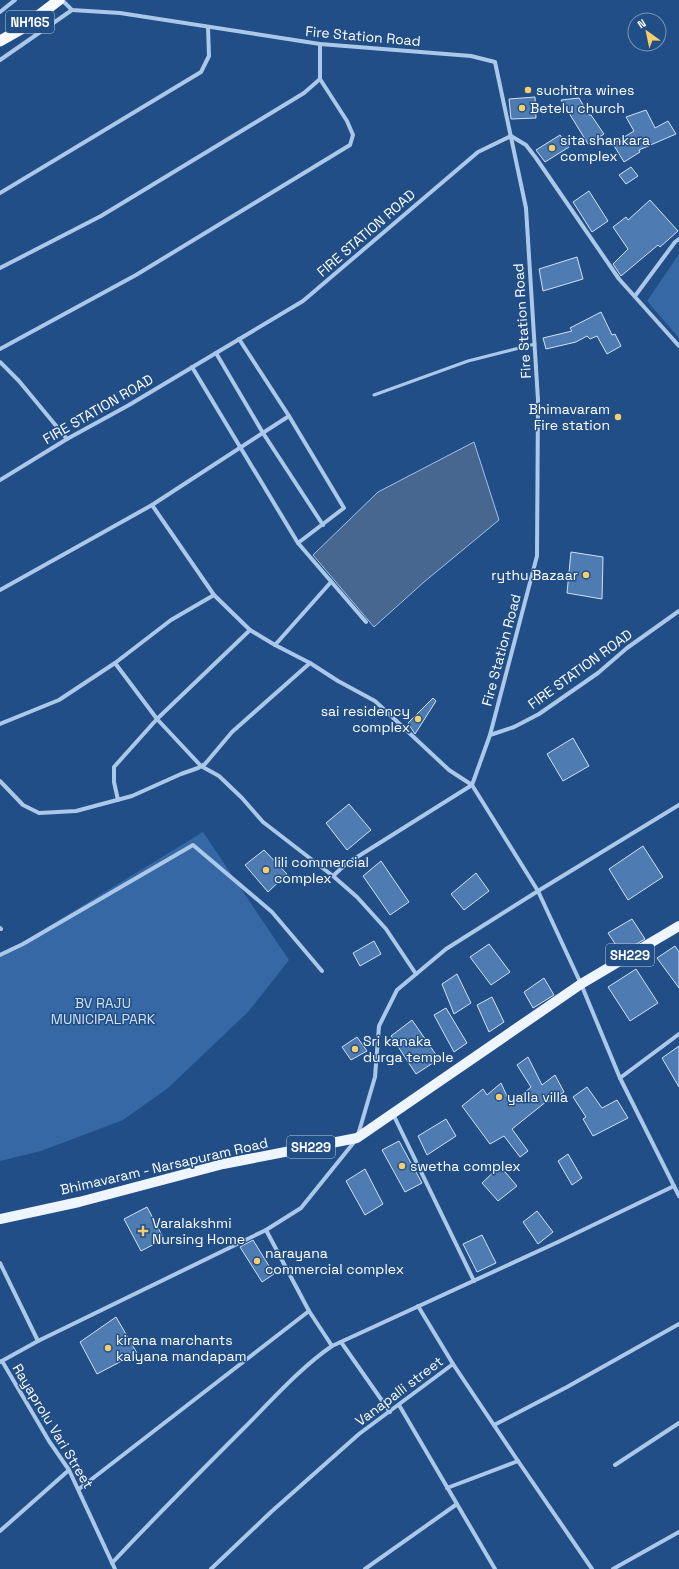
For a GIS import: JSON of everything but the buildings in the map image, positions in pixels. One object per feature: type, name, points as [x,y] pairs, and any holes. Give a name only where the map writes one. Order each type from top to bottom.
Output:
[{"type":"highway","name":"NH165","points":[[0,42],[21,29],[59,0]]},
{"type":"main road","name":"Bhimavaram - Narsapuram Road","points":[[0,1219],[79,1202],[223,1164],[357,1138],[581,984],[679,926]]},
{"type":"street","points":[[0,12],[15,0]]},
{"type":"street","points":[[0,60],[72,10],[62,0]]},
{"type":"street","name":"Fire Station Road","points":[[72,10],[120,13],[320,44],[470,56],[496,62],[526,208],[538,400],[537,556],[490,735],[472,785]]},
{"type":"street","points":[[0,193],[201,72],[209,56],[208,27]]},
{"type":"street","points":[[0,349],[136,275],[350,145],[353,135],[347,121],[320,79],[320,44]]},
{"type":"street","points":[[0,268],[102,216],[304,93],[320,79]]},
{"type":"street","points":[[511,136],[526,145],[619,279],[679,346]]},
{"type":"street","name":"FIRE STATION ROAD","points":[[0,480],[67,439],[239,340],[303,301],[478,152],[511,136]]},
{"type":"street","points":[[634,296],[675,242],[679,239]]},
{"type":"street","points":[[239,340],[289,416],[344,508],[298,543]]},
{"type":"street","points":[[216,352],[263,433],[323,525]]},
{"type":"street","points":[[0,362],[19,381],[67,439]]},
{"type":"street","points":[[192,367],[298,543],[366,622]]},
{"type":"street","points":[[0,590],[152,504],[289,416]]},
{"type":"street","points":[[152,504],[214,595],[250,630],[275,646],[375,701],[449,770],[472,785],[538,890],[581,984],[620,1078],[679,1196]]},
{"type":"street","points":[[275,646],[331,582]]},
{"type":"street","points":[[0,724],[59,700],[115,663],[171,620],[214,595]]},
{"type":"street","name":"FIRE STATION ROAD","points":[[490,735],[514,727],[539,714],[679,611]]},
{"type":"street","points":[[118,800],[114,782],[114,767],[157,719],[250,630]]},
{"type":"street","points":[[115,663],[157,719],[201,766],[219,776],[263,822],[334,876],[357,897],[386,929],[416,974]]},
{"type":"street","points":[[0,781],[23,805],[39,812],[76,811],[132,796],[201,766],[213,756],[232,732],[310,664]]},
{"type":"street","points":[[334,876],[346,864],[472,785]]},
{"type":"street","points":[[1,1361],[38,1341],[266,1230],[301,1208],[357,1138],[374,1077],[379,1026],[397,990],[446,949],[538,890],[679,805]]},
{"type":"street","points":[[0,954],[23,944],[193,845],[272,912],[322,971]]},
{"type":"street","points":[[620,1078],[679,1034]]},
{"type":"street","points":[[392,1114],[474,1281]]},
{"type":"street","points":[[112,1563],[278,1394],[322,1353],[332,1346],[558,1242],[674,1186]]},
{"type":"street","points":[[266,1230],[309,1312],[332,1346]]},
{"type":"street","points":[[0,1263],[38,1341]]},
{"type":"street","points":[[418,1306],[453,1364]]},
{"type":"street","points":[[79,1489],[309,1312]]},
{"type":"street","points":[[494,1425],[567,1387],[679,1324]]},
{"type":"street","points":[[341,1342],[390,1412]]},
{"type":"street","name":"Rayaprolu Vari Street","points":[[1,1361],[49,1441],[69,1470],[115,1569]]},
{"type":"street","name":"Vanapalli street","points":[[211,1569],[310,1477],[359,1434],[453,1364],[592,1569]]},
{"type":"street","points":[[399,1405],[495,1569]]},
{"type":"street","points":[[615,1465],[679,1423]]},
{"type":"street","points":[[447,1488],[518,1461]]},
{"type":"street","points":[[0,1531],[69,1470]]},
{"type":"street","points":[[365,1569],[457,1504]]},
{"type":"street","points":[[613,1569],[679,1532]]},
{"type":"lane","points":[[374,395],[468,361],[534,344]]},
{"type":"green space","points":[[679,254],[679,338],[647,301]]},
{"type":"green space","name":"BV RAJU MUNICIPALPARK","points":[[203,832],[289,960],[248,1012],[168,1088],[123,1120],[41,1151],[0,1161],[0,956]]},
{"type":"shaded area","points":[[474,442],[499,520],[424,582],[374,627],[313,555],[378,492]]},
{"type":"place","name":"suchitra wines","points":[[528,90]]},
{"type":"place","name":"Betelu church","points":[[522,108]]},
{"type":"place","name":"sita shankara complex","points":[[552,148]]},
{"type":"place","name":"Bhimavaram Fire station","points":[[618,417]]},
{"type":"place","name":"rythu Bazaar","points":[[586,575]]},
{"type":"place","name":"sai residency complex","points":[[418,719]]},
{"type":"place","name":"lili commercial complex","points":[[266,870]]},
{"type":"place","name":"Sri kanaka durga temple","points":[[355,1049]]},
{"type":"place","name":"yalla villa","points":[[499,1097]]},
{"type":"place","name":"swetha complex","points":[[402,1166]]},
{"type":"place","name":"Varalakshmi Nursing Home","points":[[143,1231]]},
{"type":"place","name":"narayana commercial complex","points":[[257,1261]]},
{"type":"place","name":"kirana marchants kalyana mandapam","points":[[108,1348]]}]
